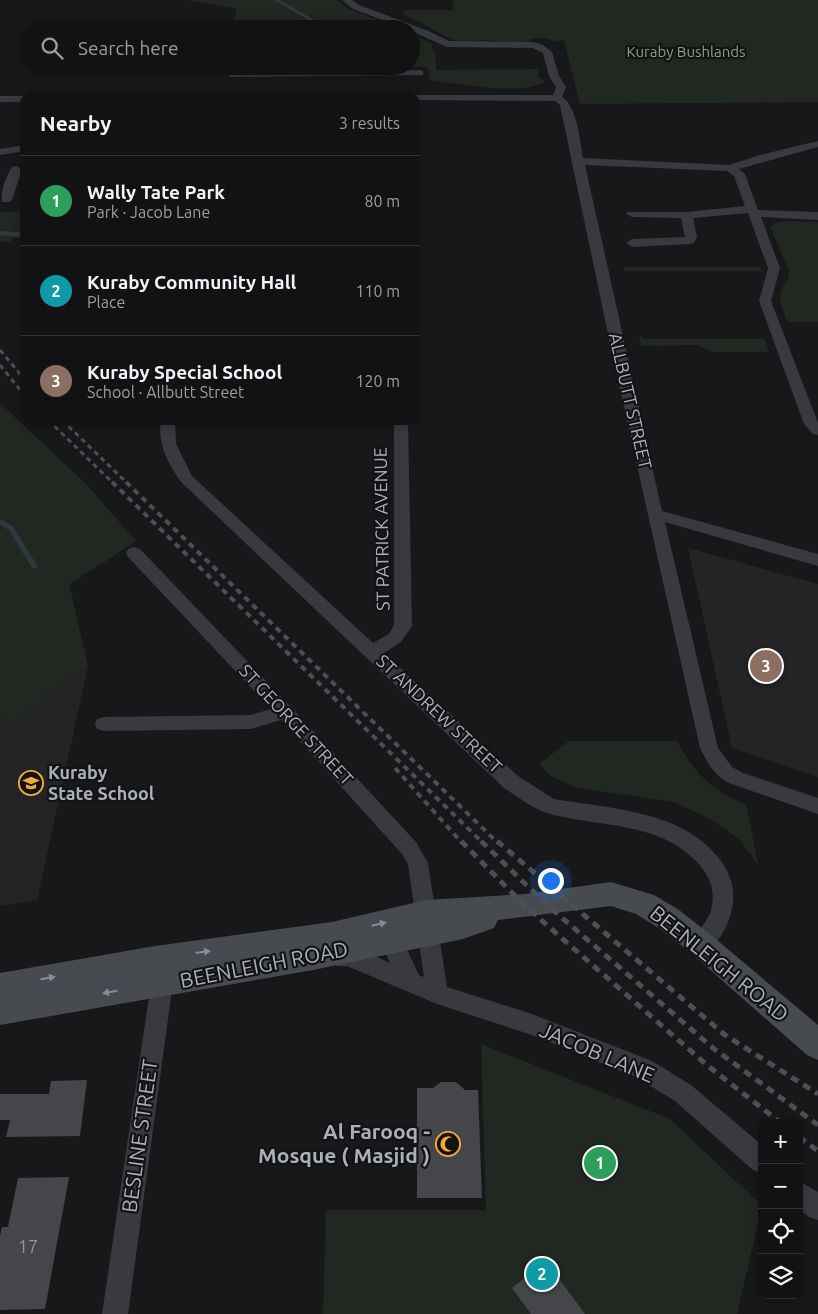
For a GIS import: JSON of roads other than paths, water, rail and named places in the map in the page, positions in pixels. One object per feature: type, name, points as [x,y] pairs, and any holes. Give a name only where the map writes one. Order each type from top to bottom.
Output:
[{"type":"main road","name":"BEENLEIGH ROAD","points":[[0,1011],[156,972],[332,935],[427,923],[463,926],[525,906],[611,894],[644,904],[701,944],[818,1045]]},
{"type":"main road","name":"BEENLEIGH ROAD","points":[[0,987],[313,957],[391,940],[427,923]]},
{"type":"street","name":"ALLBUTT STREET","points":[[346,0],[356,7],[391,20]]},
{"type":"street","name":"ALLBUTT STREET","points":[[420,31],[446,44],[541,46],[548,51],[554,76],[562,87],[557,98],[565,103],[568,111],[619,353],[709,748],[717,763],[725,772],[736,778],[818,806]]},
{"type":"street","points":[[420,97],[557,98]]},
{"type":"street","points":[[0,99],[20,99]]},
{"type":"street","points":[[578,160],[730,168],[764,157],[818,144]]},
{"type":"street","points":[[0,152],[20,149]]},
{"type":"street","points":[[730,168],[738,174],[754,211],[774,268],[765,301],[811,424],[818,431]]},
{"type":"street","points":[[6,200],[15,169]]},
{"type":"street","points":[[632,214],[754,211],[818,216]]},
{"type":"street","points":[[632,243],[690,240],[686,214]]},
{"type":"street","name":"ST ANDREW STREET","points":[[167,425],[166,429],[172,456],[186,479],[511,782],[535,799],[554,807],[634,820],[685,839],[700,850],[720,876],[724,899],[723,908],[711,933],[701,944]]},
{"type":"street","name":"ST PATRICK AVENUE","points":[[373,652],[395,638],[403,626],[401,425]]},
{"type":"street","points":[[656,514],[818,560]]},
{"type":"street","name":"ST GEORGE STREET","points":[[134,553],[285,712],[409,848],[418,863],[437,994]]},
{"type":"street","points":[[104,724],[251,722],[285,712]]},
{"type":"street","points":[[391,940],[395,952],[411,982]]},
{"type":"street","name":"JACOB LANE","points":[[313,957],[348,956],[437,994],[529,1024],[644,1070],[683,1093],[758,1158]]},
{"type":"street","name":"BESLINE STREET","points":[[115,1314],[160,997],[156,972]]},
{"type":"street","points":[[803,1196],[818,1208]]},
{"type":"waterway","points":[[277,0],[311,20]]},
{"type":"waterway","points":[[0,233],[20,235]]},
{"type":"waterway","points":[[0,522],[11,528],[34,566]]},
{"type":"railway","points":[[0,350],[20,374]]},
{"type":"railway","points":[[0,365],[20,390]]},
{"type":"railway","points":[[53,425],[113,483]]},
{"type":"railway","points":[[67,425],[127,483]]},
{"type":"railway","points":[[112,482],[483,843]]},
{"type":"railway","points":[[126,482],[498,843]]},
{"type":"railway","points":[[395,768],[462,843]]},
{"type":"railway","points":[[461,841],[525,906],[708,1066],[776,1119]]},
{"type":"railway","points":[[481,841],[546,904],[713,1048],[818,1125]]},
{"type":"railway","points":[[497,841],[725,1035],[818,1094]]},
{"type":"railway","points":[[803,1140],[818,1151]]},
{"type":"place","name":"Kuraby Special School","points":[[766,666]]},
{"type":"place","name":"Kuraby State School","points":[[31,783]]},
{"type":"place","name":"Al Farooq - Mosque ( Masjid )","points":[[448,1144]]},
{"type":"place","name":"Wally Tate Park","points":[[600,1163]]},
{"type":"place","name":"Kuraby Community Hall","points":[[542,1274]]},
{"type":"park label","name":"Kuraby Bushlands","points":[[686,52]]}]
